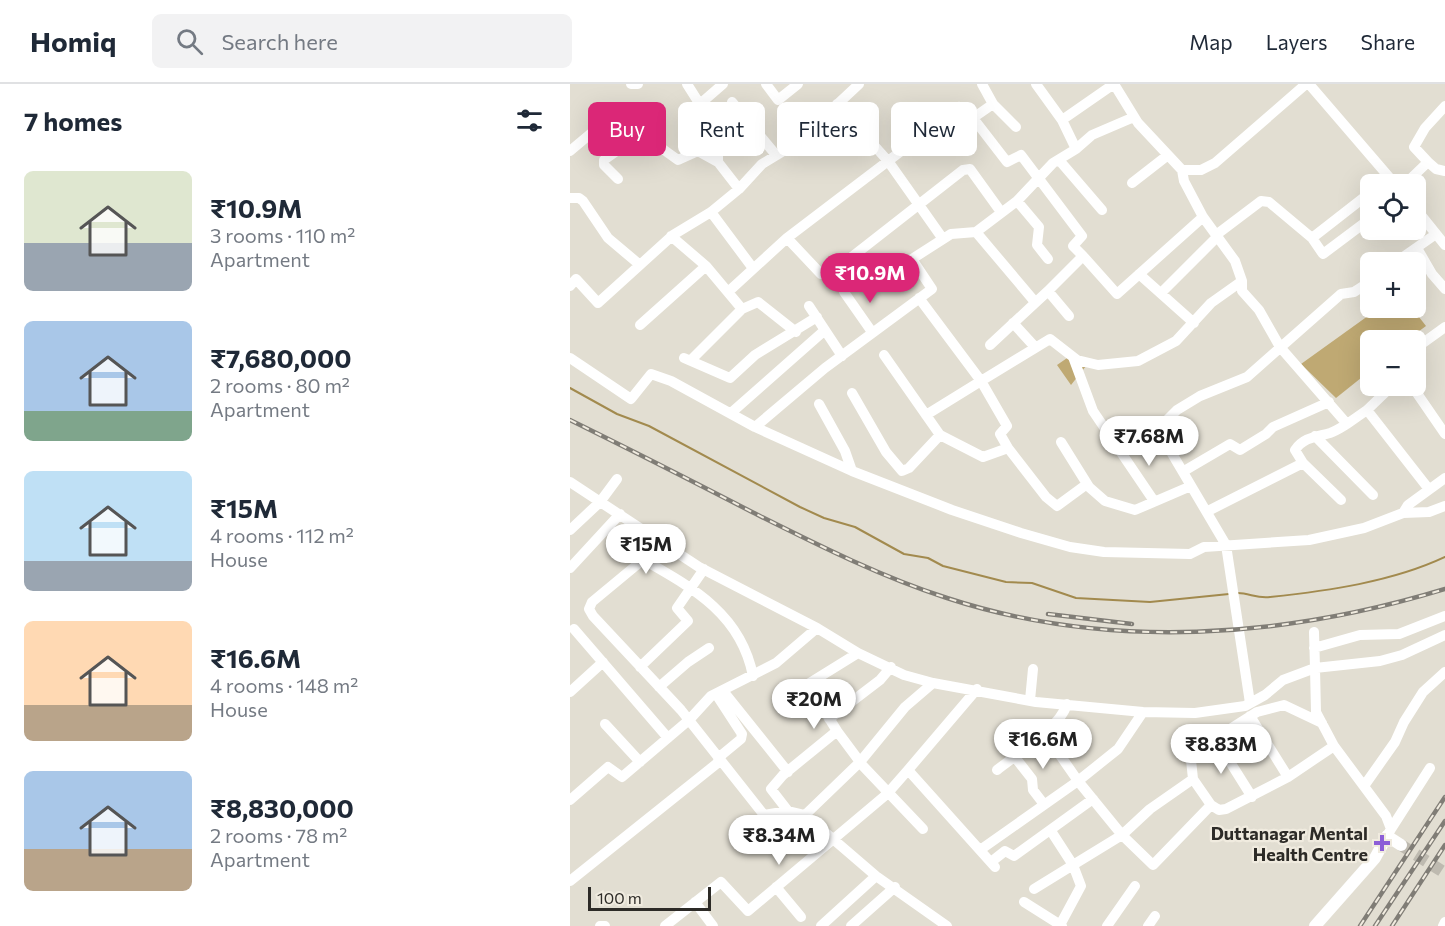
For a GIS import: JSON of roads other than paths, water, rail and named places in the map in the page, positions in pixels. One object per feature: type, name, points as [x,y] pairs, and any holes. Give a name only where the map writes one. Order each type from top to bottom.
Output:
[{"type":"street","points":[[631,84],[638,84]]},
{"type":"street","points":[[687,84],[699,102]]},
{"type":"street","points":[[702,102],[723,84]]},
{"type":"street","points":[[766,84],[778,100],[798,84]]},
{"type":"street","points":[[839,102],[859,84]]},
{"type":"street","points":[[982,84],[993,104],[1016,127]]},
{"type":"street","points":[[1036,84],[1062,120],[1076,149]]},
{"type":"street","points":[[1062,120],[1114,84],[1134,117],[1182,170],[1184,181],[1203,217],[1235,261],[1242,281],[1242,291],[1259,310],[1280,347],[1347,424]]},
{"type":"street","points":[[1182,170],[1201,170],[1215,164],[1308,84],[1386,174]]},
{"type":"street","points":[[977,114],[993,104]]},
{"type":"street","points":[[1445,106],[1425,128],[1413,147],[1436,169],[1445,171]]},
{"type":"street","points":[[755,427],[872,332],[932,289],[929,281],[912,259],[951,234],[976,232],[1017,201],[1059,160],[1101,130],[1134,117]]},
{"type":"street","points":[[977,122],[1008,162],[1021,155],[1082,236],[1073,246],[1117,294],[1203,217]]},
{"type":"street","points":[[570,151],[588,138]]},
{"type":"street","points":[[570,286],[576,279],[598,303],[671,236],[711,212],[739,189],[762,164],[776,155],[765,142]]},
{"type":"street","points":[[666,153],[674,159],[682,159],[698,151],[717,162],[739,189]]},
{"type":"street","points":[[879,151],[943,239]]},
{"type":"street","points":[[1132,183],[1168,155]]},
{"type":"street","points":[[610,156],[604,160],[604,165],[618,179]]},
{"type":"street","points":[[717,156],[717,162]]},
{"type":"street","points":[[728,292],[752,267],[787,238],[894,156]]},
{"type":"street","points":[[1059,160],[1102,210]]},
{"type":"street","points":[[1415,174],[1428,162]]},
{"type":"street","points":[[787,238],[821,274],[830,274],[918,203],[963,170],[970,169],[1001,212]]},
{"type":"street","points":[[570,198],[579,198],[583,201],[608,238],[640,265]]},
{"type":"street","points":[[1311,238],[1360,200]]},
{"type":"street","points":[[1017,201],[1039,227],[1037,245],[1048,259]]},
{"type":"street","points":[[1161,293],[1216,236],[1261,201],[1269,202],[1311,238],[1323,254],[1360,226]]},
{"type":"street","points":[[711,212],[752,267]]},
{"type":"street","points":[[1426,222],[1445,245]]},
{"type":"street","points":[[976,232],[1035,302]]},
{"type":"street","points":[[1411,252],[1436,234]]},
{"type":"street","points":[[671,236],[706,266],[742,309]]},
{"type":"street","points":[[1417,248],[1432,274],[1445,289]]},
{"type":"street","points":[[990,345],[1083,256]]},
{"type":"street","points":[[640,325],[706,266]]},
{"type":"street","points":[[1139,274],[1194,323]]},
{"type":"street","points":[[926,415],[1050,339],[1073,357],[1098,365],[1138,361],[1176,341],[1211,303],[1242,281]]},
{"type":"street","points":[[1250,703],[1226,545],[1164,440],[1161,426],[1177,410],[1200,396],[1247,377],[1341,294],[1354,292],[1360,288]]},
{"type":"street","points":[[1048,291],[1069,316]]},
{"type":"street","points":[[844,292],[872,332]]},
{"type":"street","points":[[919,298],[981,381],[1007,426],[1000,434],[1046,497],[1058,506],[1087,484]]},
{"type":"street","points":[[796,332],[758,302],[742,309],[688,359],[730,378],[755,355],[796,332],[817,317]]},
{"type":"street","points":[[809,306],[842,356]]},
{"type":"street","points":[[1012,323],[1035,347]]},
{"type":"street","points":[[1426,341],[1445,327]]},
{"type":"street","points":[[731,413],[825,330]]},
{"type":"street","points":[[885,355],[939,435],[983,457],[1008,448]]},
{"type":"street","points":[[1073,357],[1093,411],[1154,501]]},
{"type":"street","points":[[570,358],[630,399],[651,374],[671,381],[755,427],[852,471],[952,510],[1071,547],[1104,552],[1190,554],[1204,547],[1309,540],[1364,528],[1403,513],[1429,512],[1445,506]]},
{"type":"street","points":[[852,393],[886,452],[902,471],[909,468],[939,435]]},
{"type":"street","points":[[1341,500],[1303,463],[1295,450],[1305,440],[1331,433],[1347,424],[1367,411],[1382,396]]},
{"type":"street","points":[[1419,396],[1445,434]]},
{"type":"street","points":[[1184,471],[1230,444],[1240,450],[1273,427],[1329,402]]},
{"type":"street","points":[[819,404],[845,451],[852,471]]},
{"type":"street","points":[[1367,411],[1428,488]]},
{"type":"street","points":[[1315,436],[1373,495]]},
{"type":"street","points":[[1061,442],[1087,484],[1105,501],[1135,510],[1191,486]]},
{"type":"street","points":[[1208,512],[1303,463]]},
{"type":"street","points":[[1403,513],[1408,505],[1428,488],[1445,478]]},
{"type":"street","points":[[570,530],[600,502],[617,480]]},
{"type":"street","points":[[570,482],[662,544],[704,569],[904,675],[933,683],[1030,700],[1143,712],[1195,712],[1250,703],[1265,695],[1283,680],[1315,668],[1380,661],[1402,655],[1445,635]]},
{"type":"street","points":[[570,568],[620,514]]},
{"type":"street","points":[[662,544],[589,605],[593,616],[689,720],[764,815],[788,811],[805,815],[876,876],[895,887],[947,926]]},
{"type":"street","points":[[642,559],[691,588],[733,626],[748,653],[753,676]]},
{"type":"street","points":[[640,667],[688,621],[677,608],[704,569]]},
{"type":"street","points":[[593,616],[572,630],[603,662],[668,738]]},
{"type":"street","points":[[1314,648],[1360,635],[1399,634],[1445,616]]},
{"type":"street","points":[[570,800],[608,767],[622,777],[719,692],[776,663],[818,628]]},
{"type":"street","points":[[1314,632],[1316,712],[1334,746],[1386,816],[1389,833],[1401,845]]},
{"type":"street","points":[[659,687],[688,662],[709,648]]},
{"type":"street","points":[[858,652],[807,684],[860,762],[923,829]]},
{"type":"street","points":[[570,692],[603,662]]},
{"type":"street","points":[[829,719],[880,680],[891,668]]},
{"type":"street","points":[[1030,700],[1033,669]]},
{"type":"street","points":[[1364,786],[1395,742],[1404,722],[1423,692],[1445,672]]},
{"type":"street","points":[[805,815],[860,762],[886,726],[933,683]]},
{"type":"street","points":[[665,926],[721,882],[748,911],[888,794],[977,689]]},
{"type":"street","points":[[570,881],[741,739],[742,734],[719,692]]},
{"type":"street","points":[[719,692],[788,771]]},
{"type":"street","points":[[997,770],[1060,719],[1066,704]]},
{"type":"street","points":[[1322,723],[1284,705],[1257,712],[1197,750],[1191,760],[1192,779],[1211,805],[1219,810],[1226,809],[1288,777],[1334,746]]},
{"type":"street","points":[[980,850],[1043,803],[1078,781],[1118,749],[1143,712]]},
{"type":"street","points":[[1250,716],[1288,777]]},
{"type":"street","points":[[605,724],[640,762]]},
{"type":"street","points":[[788,811],[771,789],[788,771],[837,730]]},
{"type":"street","points":[[1044,732],[1078,781],[1122,835],[1153,865],[1211,805]]},
{"type":"street","points":[[1215,738],[1252,797]]},
{"type":"street","points":[[1014,756],[1032,780],[1033,790],[1043,803]]},
{"type":"street","points":[[1315,926],[1375,858],[1430,768]]},
{"type":"street","points":[[908,770],[993,865],[1005,851],[1014,856],[1093,799]]},
{"type":"street","points":[[1034,889],[1122,835],[1150,809],[1192,779]]},
{"type":"street","points":[[1024,902],[1061,925],[1081,886],[1074,865],[1051,831]]},
{"type":"street","points":[[821,926],[876,876]]},
{"type":"street","points":[[1107,926],[1135,886]]},
{"type":"street","points":[[776,887],[801,917]]},
{"type":"street","points":[[851,926],[895,887]]},
{"type":"street","points":[[695,902],[713,926]]},
{"type":"street","points":[[1148,926],[1155,916]]},
{"type":"street","points":[[600,926],[605,926]]},
{"type":"waterway","points":[[570,388],[617,414],[649,426],[800,507],[824,518],[855,527],[904,554],[928,558],[943,566],[1006,582],[1032,583],[1076,598],[1150,602],[1229,594]]},
{"type":"waterway","points":[[1238,593],[1266,597],[1314,592],[1381,579],[1425,566],[1445,557]]},
{"type":"tunnel","points":[[1401,845],[1445,873]]},
{"type":"railway","points":[[570,420],[872,570],[947,598],[1008,615],[1071,626],[1133,631],[1196,632],[1322,619],[1384,606],[1445,589]]},
{"type":"railway","points":[[1048,614],[1132,624]]},
{"type":"railway","points":[[1360,926],[1445,797]]},
{"type":"railway","points":[[1375,926],[1445,821]]},
{"type":"railway","points":[[1392,926],[1445,845]]},
{"type":"place","name":"Duttanagar Mental Health Centre","points":[[1382,843]]}]
